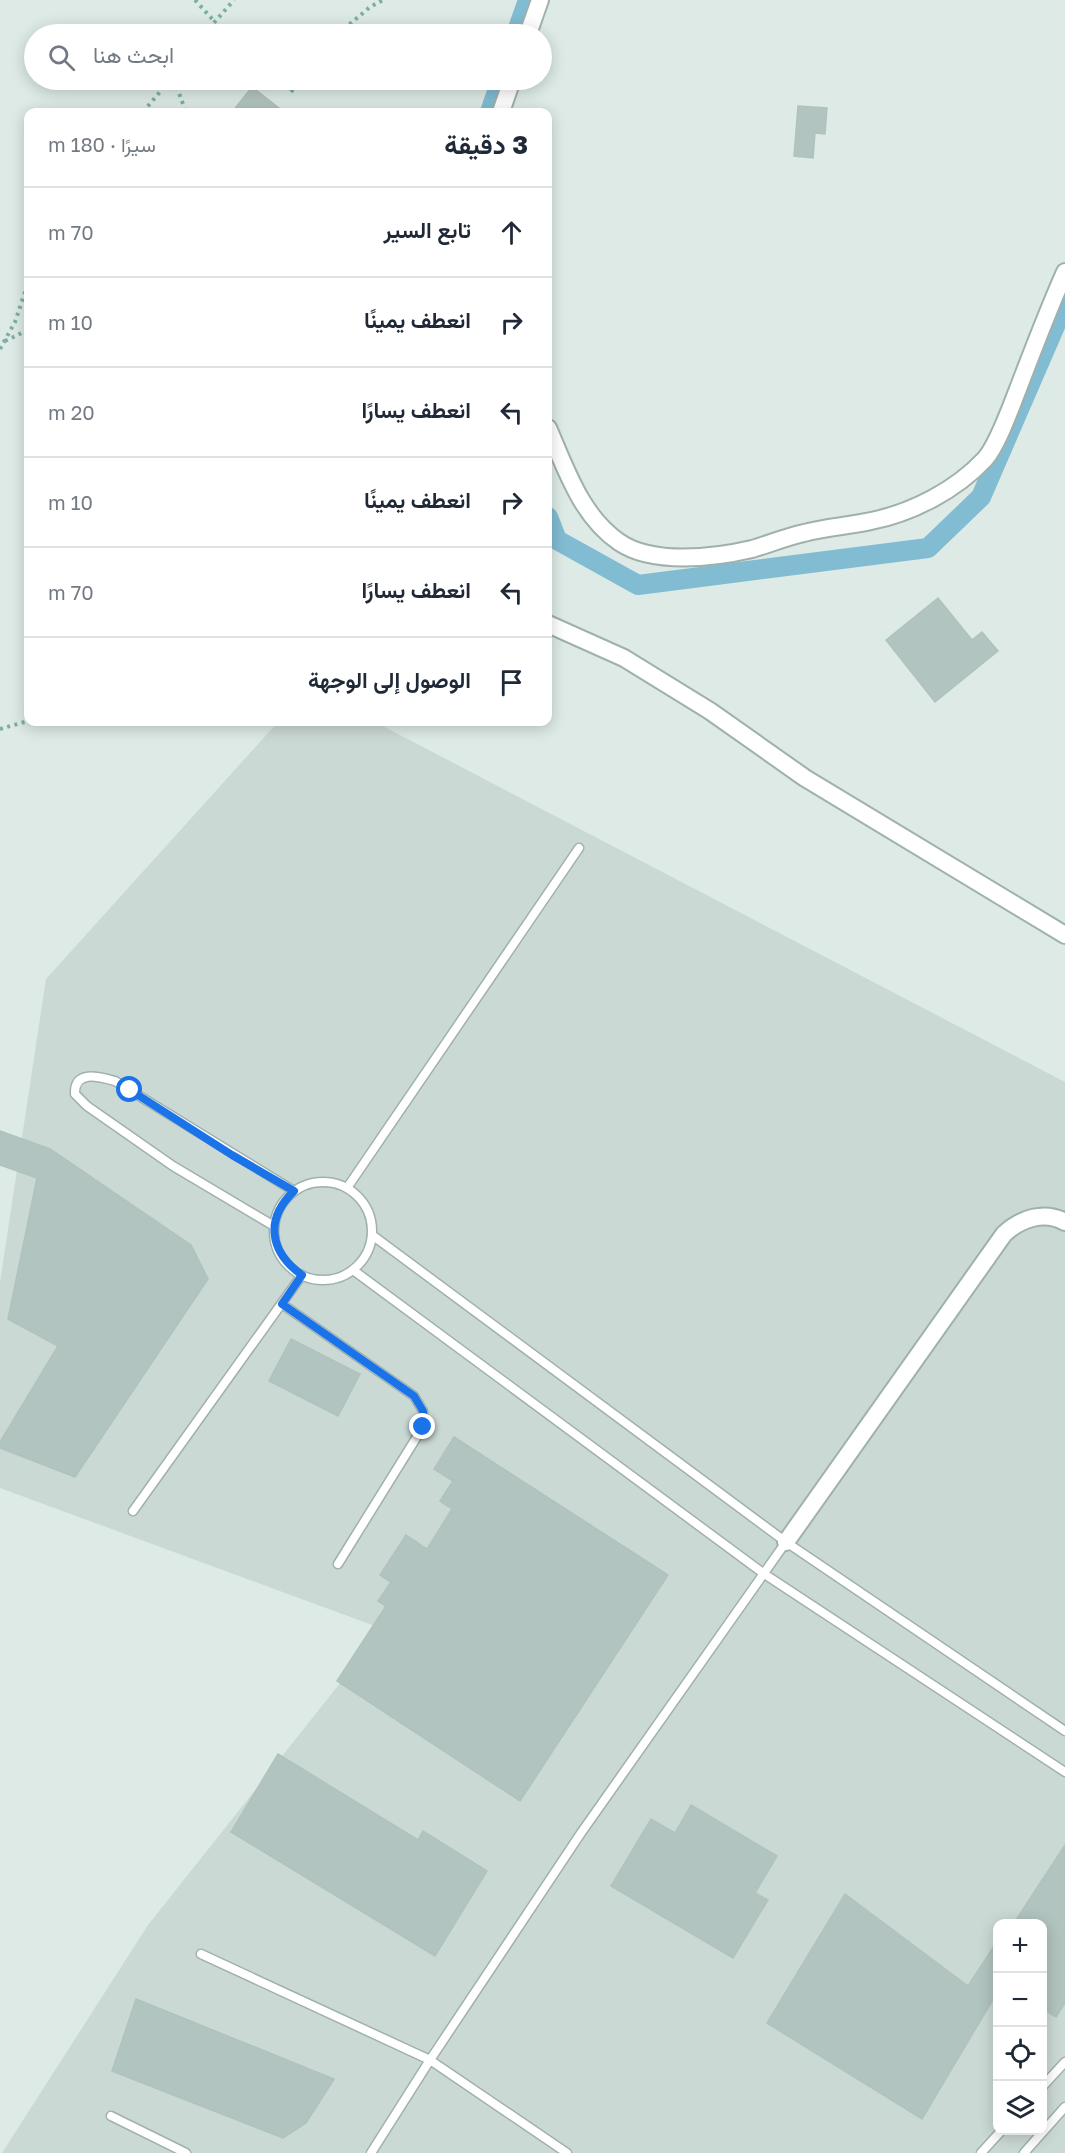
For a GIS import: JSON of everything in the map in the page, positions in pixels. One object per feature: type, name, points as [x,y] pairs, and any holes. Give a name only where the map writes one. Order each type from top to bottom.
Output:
[{"type":"street","points":[[532,24],[540,0]]},
{"type":"street","points":[[502,108],[509,90]]},
{"type":"street","points":[[552,437],[583,504],[600,527],[620,543],[650,555],[695,557],[750,549],[806,532],[872,521],[907,510],[940,494],[968,476],[987,457],[1007,418],[1065,272]]},
{"type":"street","points":[[552,626],[624,658],[710,711],[805,778],[1065,935]]},
{"type":"street","points":[[786,1542],[1004,1234],[1017,1223],[1034,1217],[1053,1218],[1065,1222]]},
{"type":"lane","points":[[347,1188],[579,848]]},
{"type":"lane","points":[[274,1226],[173,1166],[87,1106],[75,1094],[77,1083],[82,1078],[91,1076],[115,1081],[294,1191]]},
{"type":"lane","points":[[329,1182],[347,1188],[362,1200],[370,1217],[372,1235],[366,1254],[353,1270],[337,1278],[320,1280],[302,1275],[288,1265],[277,1247],[274,1226],[280,1206],[294,1191],[311,1183],[329,1182]]},
{"type":"lane","points":[[372,1235],[786,1542],[1065,1731]]},
{"type":"lane","points":[[353,1270],[763,1572],[1065,1772]]},
{"type":"lane","points":[[134,1510],[302,1275]]},
{"type":"lane","points":[[282,1304],[414,1396],[423,1411],[423,1427],[338,1564]]},
{"type":"lane","points":[[371,2153],[581,1833],[786,1542]]},
{"type":"lane","points":[[201,1954],[430,2060],[567,2153]]},
{"type":"lane","points":[[1047,2082],[1065,2062]]},
{"type":"lane","points":[[1024,2153],[1065,2107]]},
{"type":"lane","points":[[111,2116],[186,2153]]},
{"type":"lane","points":[[981,2153],[997,2135]]},
{"type":"path","points":[[195,0],[214,21]]},
{"type":"path","points":[[212,24],[234,0]]},
{"type":"path","points":[[350,24],[370,7],[383,0]]},
{"type":"path","points":[[147,108],[163,90]]},
{"type":"path","points":[[176,90],[184,108]]},
{"type":"path","points":[[0,349],[15,322],[24,295]]},
{"type":"path","points":[[2,343],[24,332]]},
{"type":"path","points":[[0,729],[24,722]]},
{"type":"shaded area","points":[[274,726],[383,726],[1065,1082],[1065,2153],[2,2153],[148,1925],[383,1629],[0,1488],[0,1282],[46,979]]},
{"type":"building","points":[[250,90],[256,90],[279,108],[235,108]]},
{"type":"building","points":[[798,106],[827,108],[825,134],[815,133],[813,158],[794,156]]},
{"type":"building","points":[[938,598],[972,640],[982,632],[998,651],[935,702],[886,640]]},
{"type":"building","points":[[0,1131],[50,1149],[191,1245],[208,1279],[75,1477],[0,1448],[0,1442],[58,1346],[8,1319],[37,1178],[0,1165]]},
{"type":"building","points":[[291,1339],[360,1374],[338,1416],[269,1381]]},
{"type":"building","points":[[454,1437],[668,1575],[520,1801],[337,1681],[386,1606],[378,1601],[391,1582],[380,1575],[406,1535],[427,1549],[452,1509],[440,1501],[453,1481],[434,1469]]},
{"type":"building","points":[[278,1754],[418,1840],[423,1831],[487,1871],[435,1956],[231,1832]]},
{"type":"building","points":[[691,1805],[777,1856],[755,1893],[768,1900],[733,1958],[611,1886],[651,1819],[675,1833]]},
{"type":"building","points":[[1065,1845],[1065,2003],[1056,2017],[1047,2011],[1047,1919],[1017,1919]]},
{"type":"building","points":[[845,1894],[968,1986],[993,1948],[993,1999],[922,2119],[767,2023]]},
{"type":"building","points":[[136,1999],[334,2079],[306,2123],[283,2138],[112,2071]]},
{"type":"waterway","points":[[520,24],[528,0]]},
{"type":"waterway","points":[[491,108],[498,90]]},
{"type":"waterway","points":[[552,527],[557,540],[638,585],[928,548],[981,497],[1065,303]]},
{"type":"route","points":[[130,1090],[232,1155],[294,1191],[277,1212],[274,1226],[277,1247],[288,1265],[302,1275],[282,1304],[414,1396],[423,1411],[423,1427]]}]
